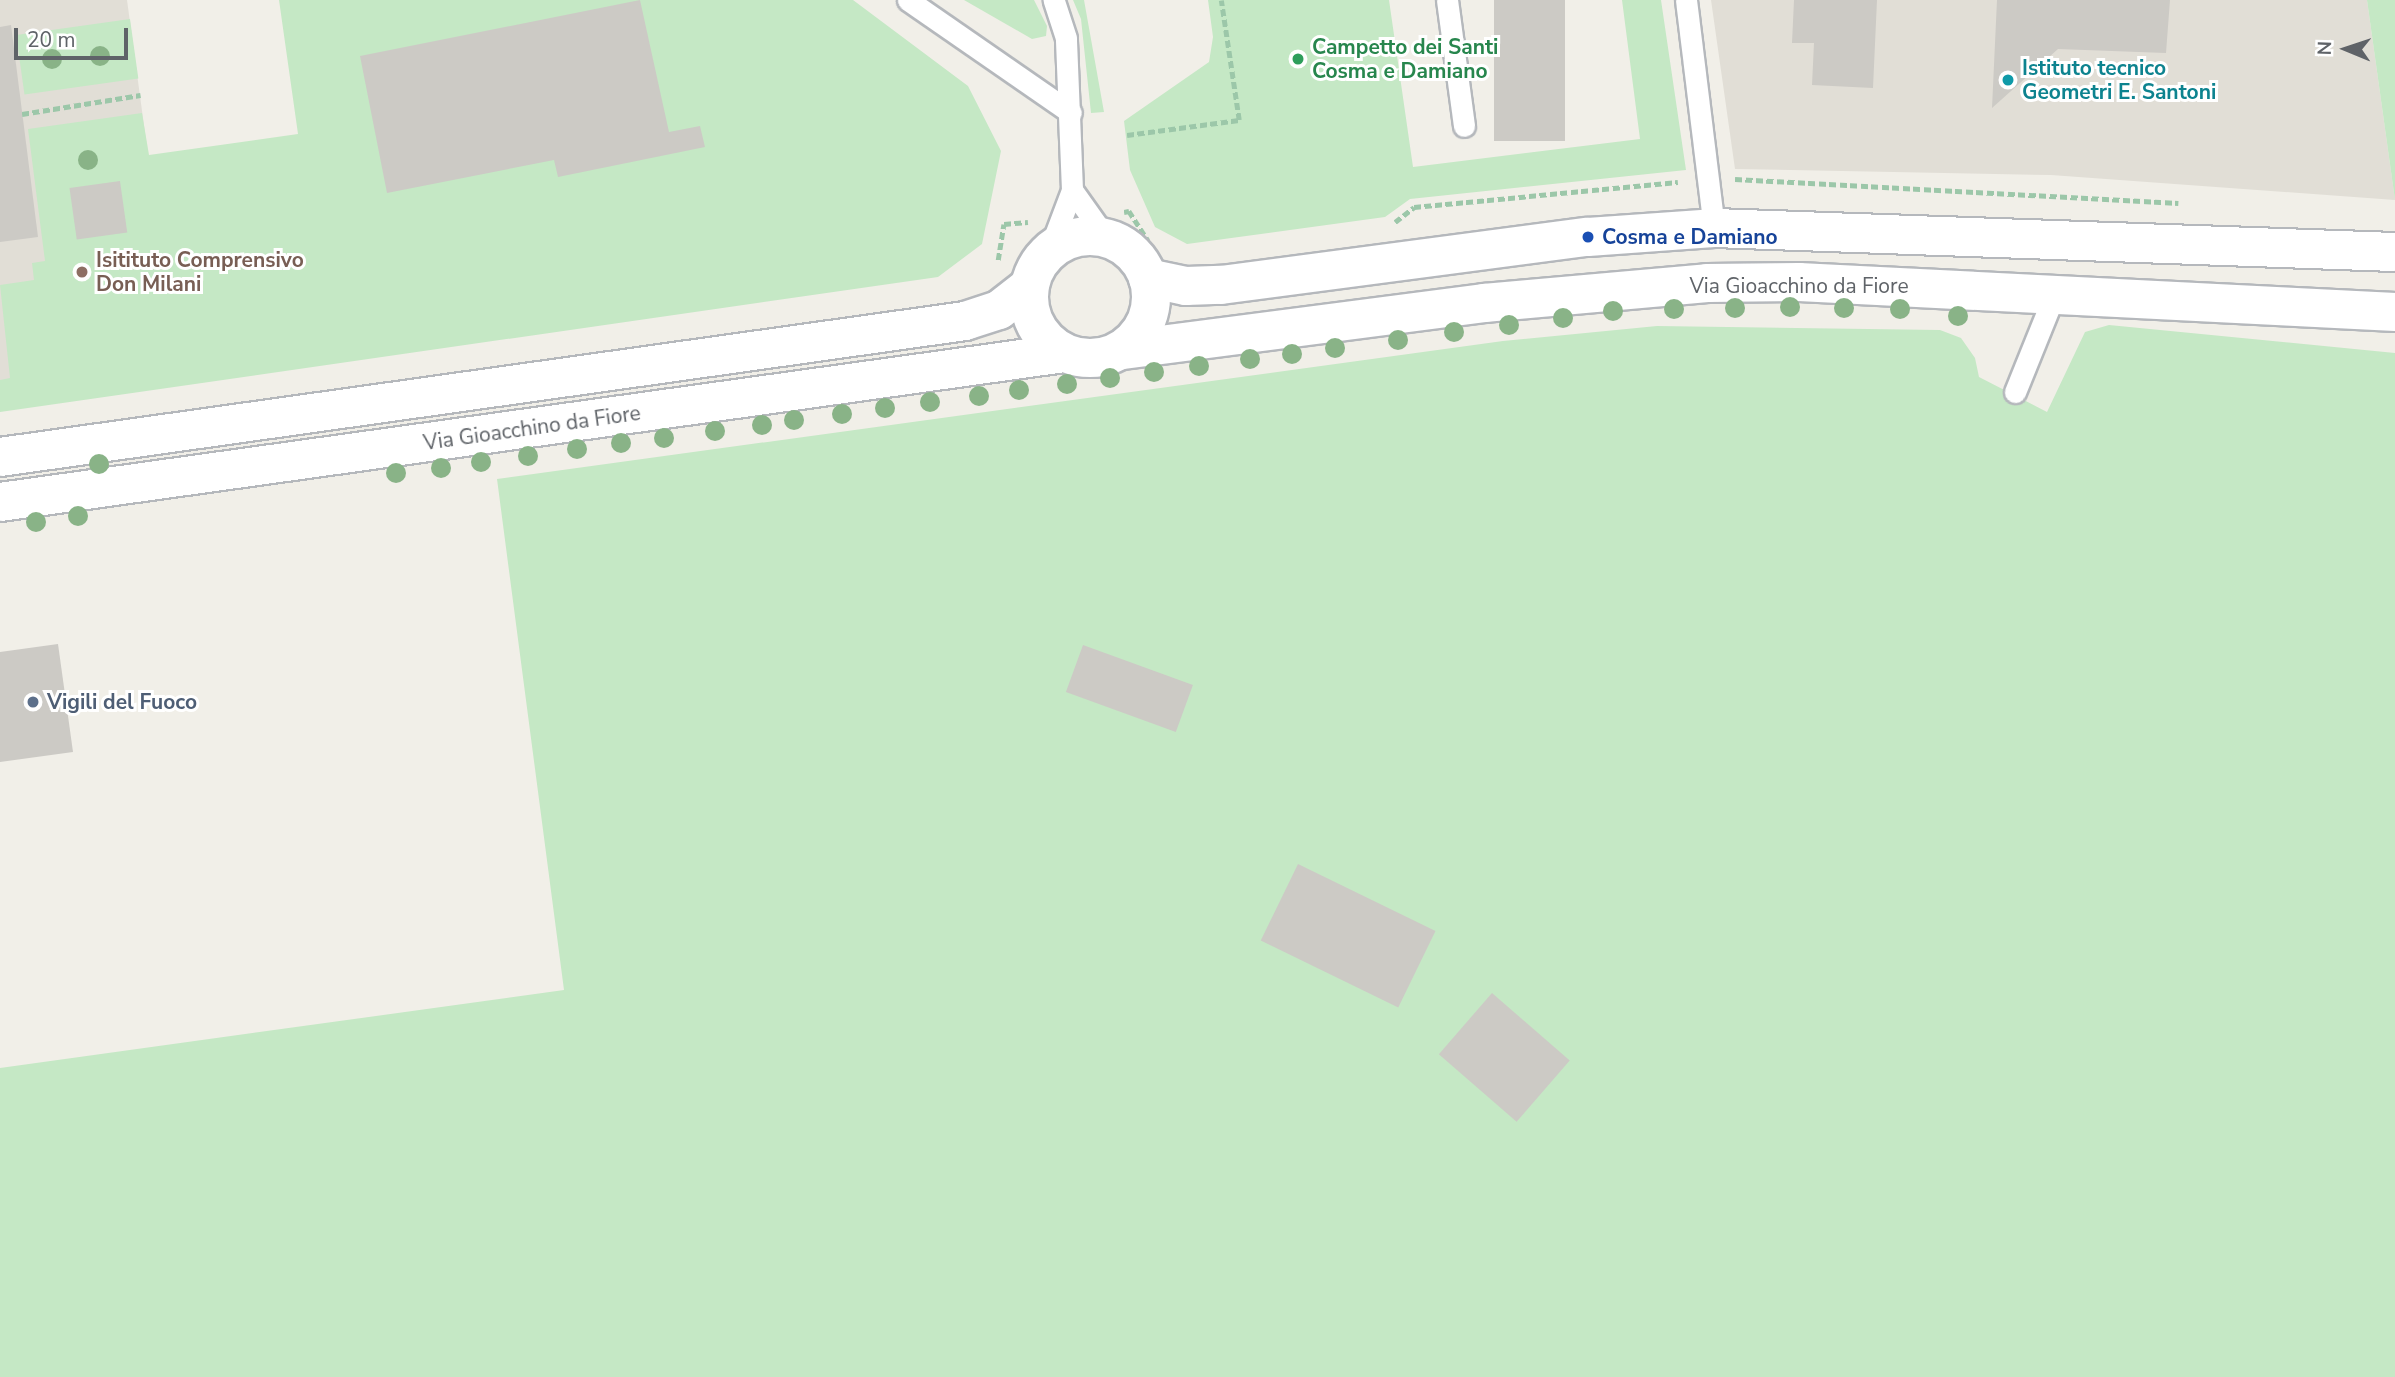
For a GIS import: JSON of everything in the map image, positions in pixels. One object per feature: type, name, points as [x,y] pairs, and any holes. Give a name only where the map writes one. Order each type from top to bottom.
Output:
[{"type":"street","points":[[1148,278],[1186,286],[1221,285],[1588,237],[1714,228],[2395,252]]},
{"type":"street","points":[[0,457],[965,321],[999,310],[1030,286],[1049,251],[1067,240],[1107,238],[1125,246],[1148,278],[1152,299],[1148,319],[1123,350],[1104,357],[1064,354],[1047,342],[1035,326],[1029,306],[1030,286]]},
{"type":"street","name":"Via Gioacchino da Fiore","points":[[1123,350],[1484,303],[1707,283],[1799,282],[2395,312]]},
{"type":"street","name":"Via Gioacchino da Fiore","points":[[0,502],[1064,354]]},
{"type":"lane","points":[[908,0],[1071,113]]},
{"type":"lane","points":[[1049,251],[1072,190],[1066,38],[1054,0]]},
{"type":"lane","points":[[1447,0],[1464,126]]},
{"type":"lane","points":[[1686,0],[1714,228]]},
{"type":"lane","points":[[1072,190],[1107,238]]},
{"type":"lane","points":[[2015,392],[2056,293]]},
{"type":"path","points":[[1127,135],[1239,120],[1221,0]]},
{"type":"path","points":[[22,114],[140,95]]},
{"type":"shaded area","name":"Isitituto Comprensivo Don Milani","points":[[0,0],[127,0],[148,155],[0,412]]},
{"type":"shaded area","points":[[1711,0],[2367,0],[2395,200],[2051,175],[1735,169]]},
{"type":"green space","points":[[279,0],[853,0],[968,86],[1001,151],[982,244],[938,277],[0,412],[0,380],[10,378],[0,285],[34,280],[32,263],[45,261],[28,129],[142,113],[149,155],[298,134]]},
{"type":"green space","points":[[964,0],[1034,0],[1047,26],[1046,36],[1032,39]]},
{"type":"green space","points":[[1073,0],[1084,0],[1104,112],[1091,113],[1081,19]]},
{"type":"green space","points":[[1208,0],[1389,0],[1413,167],[1640,139],[1622,0],[1661,0],[1686,170],[1410,199],[1385,217],[1187,244],[1155,227],[1130,170],[1124,121],[1209,62],[1213,37]]},
{"type":"green space","points":[[2367,0],[2395,0],[2395,200]]},
{"type":"green space","points":[[130,19],[138,78],[24,94],[16,35]]},
{"type":"green space","points":[[2109,325],[2395,353],[2395,1377],[0,1377],[0,1068],[564,990],[497,479],[1503,341],[1657,326],[1940,330],[1961,338],[1975,358],[1979,377],[2047,412],[2085,332]]},
{"type":"building","points":[[640,0],[669,132],[700,126],[705,147],[558,177],[554,160],[387,193],[360,56]]},
{"type":"building","points":[[1494,0],[1565,0],[1565,141],[1494,141]]},
{"type":"building","points":[[1794,0],[1877,0],[1873,88],[1812,85],[1814,43],[1792,43]]},
{"type":"building","name":"Istituto tecnico Geometri E. Santoni","points":[[1997,0],[2170,0],[2166,53],[2058,49],[1992,108]]},
{"type":"building","points":[[11,25],[38,237],[0,242],[0,27]]},
{"type":"building","points":[[120,181],[127,232],[77,240],[69,188]]},
{"type":"building","name":"Vigili del Fuoco","points":[[58,644],[73,752],[0,762],[0,652]]},
{"type":"building","points":[[1083,645],[1193,685],[1176,732],[1066,692]]},
{"type":"building","points":[[1298,864],[1436,931],[1398,1007],[1261,940]]},
{"type":"building","points":[[1492,993],[1570,1061],[1517,1122],[1439,1054]]},
{"type":"place","name":"Campetto dei Santi Cosma e Damiano","points":[[1298,59]]},
{"type":"place","name":"Istituto tecnico Geometri E. Santoni","points":[[2008,80]]},
{"type":"place","name":"Cosma e Damiano","points":[[1588,237]]},
{"type":"place","name":"Isitituto Comprensivo Don Milani","points":[[82,272]]},
{"type":"place","name":"Vigili del Fuoco","points":[[33,702]]}]
